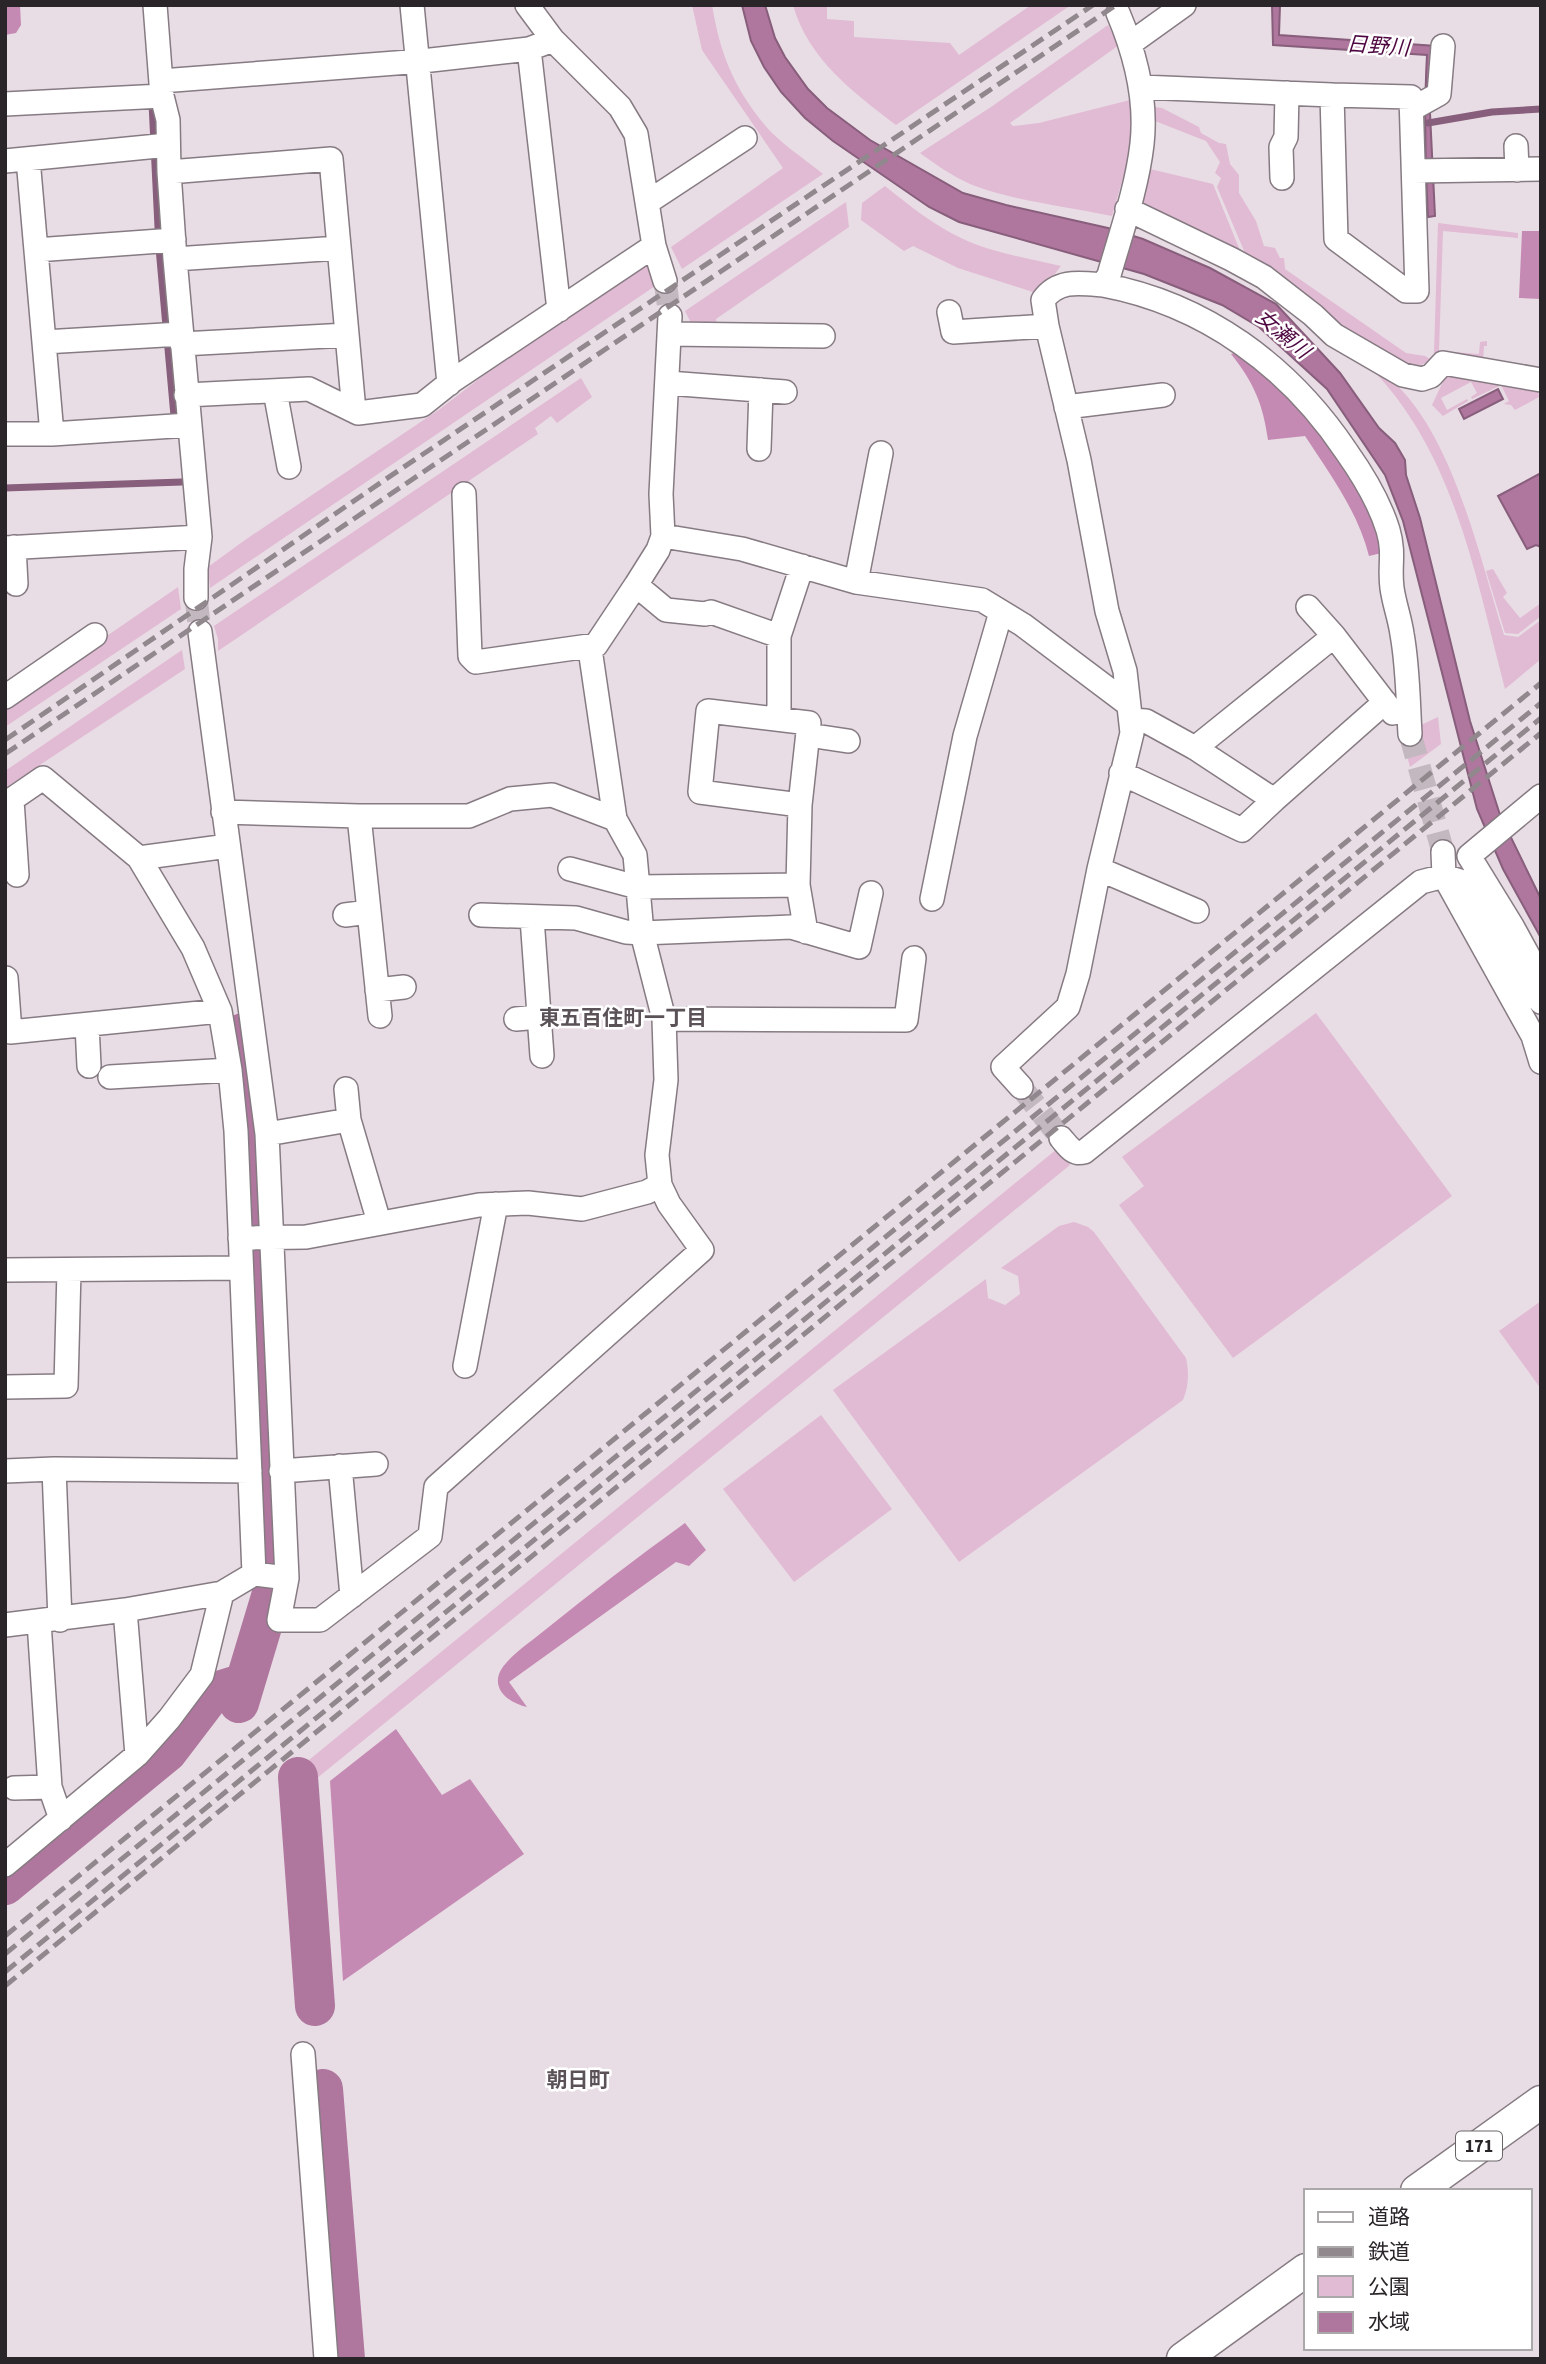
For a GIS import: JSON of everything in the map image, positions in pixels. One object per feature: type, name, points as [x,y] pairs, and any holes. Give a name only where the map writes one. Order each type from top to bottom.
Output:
[{"type":"highway","name":"171","points":[[1420,2189],[1541,2102]]},
{"type":"highway","points":[[1183,2359],[1304,2271]]},
{"type":"street","points":[[155,5],[162,89],[168,120],[169,172],[186,395],[200,537],[197,598]]},
{"type":"street","points":[[412,5],[449,384]]},
{"type":"street","points":[[527,5],[553,40],[620,107],[636,134],[654,246],[665,281]]},
{"type":"street","points":[[1131,43],[1184,5]]},
{"type":"street","points":[[1106,280],[1142,143],[1141,87],[1131,43],[1118,13]]},
{"type":"street","points":[[5,104],[418,62],[529,48],[553,40]]},
{"type":"street","points":[[1422,105],[1440,90],[1443,46]]},
{"type":"street","points":[[529,48],[559,310]]},
{"type":"street","points":[[1141,87],[1411,97],[1422,105]]},
{"type":"street","points":[[1282,178],[1281,147],[1286,137],[1287,93]]},
{"type":"street","points":[[1332,94],[1336,239],[1406,291],[1418,291],[1423,171],[1422,105]]},
{"type":"street","points":[[648,202],[745,138]]},
{"type":"street","points":[[5,161],[168,145]]},
{"type":"street","points":[[1516,146],[1517,170]]},
{"type":"street","points":[[29,159],[52,434]]},
{"type":"street","points":[[169,172],[331,159],[354,411]]},
{"type":"street","points":[[1423,171],[1541,169]]},
{"type":"street","points":[[1125,215],[1231,259],[1264,277],[1334,335],[1403,375],[1422,379],[1431,376],[1443,363],[1541,380]]},
{"type":"street","points":[[186,395],[309,389],[358,413],[422,405],[654,246]]},
{"type":"street","points":[[36,250],[339,248]]},
{"type":"street","points":[[1021,1087],[1003,1067],[1068,1006],[1079,974],[1099,869],[1132,733],[1125,671],[1107,611],[1090,512],[1047,326],[1043,300],[1050,290],[1063,285],[1106,280],[1185,310],[1256,354],[1310,402],[1354,462],[1388,528],[1393,551],[1391,586],[1403,637],[1410,734],[1334,636],[1308,607]]},
{"type":"street","points":[[949,312],[953,332],[1047,326]]},
{"type":"street","points":[[464,494],[470,656],[476,662],[596,645],[658,550],[663,536],[661,494],[670,325],[824,336]]},
{"type":"street","points":[[44,342],[347,335]]},
{"type":"street","points":[[668,383],[785,392]]},
{"type":"street","points":[[759,449],[761,390]]},
{"type":"street","points":[[275,391],[289,467]]},
{"type":"street","points":[[1066,407],[1163,395]]},
{"type":"street","points":[[5,434],[52,434],[189,425]]},
{"type":"street","points":[[856,582],[881,453]]},
{"type":"street","points":[[663,536],[742,549],[856,582],[982,600],[1023,625],[1129,712],[1195,748],[1274,800]]},
{"type":"street","points":[[16,584],[9,548],[200,537]]},
{"type":"street","points":[[779,719],[779,636],[802,566]]},
{"type":"street","points":[[636,585],[666,610],[705,614],[711,612],[779,636]]},
{"type":"street","points":[[932,899],[965,736],[1001,612]]},
{"type":"street","points":[[200,632],[228,846],[236,1027],[230,1070],[236,1131],[241,1255],[264,1401],[272,1576]]},
{"type":"street","points":[[5,697],[95,635]]},
{"type":"street","points":[[1195,748],[1334,636]]},
{"type":"street","points":[[17,875],[9,802],[43,778],[139,858],[236,1027],[267,1134],[270,1247],[264,1401],[272,1576],[279,1620],[320,1620],[430,1536],[436,1487],[702,1250],[668,1204],[660,1185],[657,1155],[666,1080],[664,1019],[642,933],[632,847],[615,818],[591,656],[586,648]]},
{"type":"street","points":[[1121,773],[1242,830],[1385,702]]},
{"type":"street","points":[[800,805],[700,792],[708,711],[809,723],[800,805],[798,885],[806,932]]},
{"type":"street","points":[[808,735],[848,740]]},
{"type":"street","points":[[223,812],[469,816],[510,799],[552,794],[615,818]]},
{"type":"street","points":[[1541,796],[1469,856],[1541,978]]},
{"type":"street","points":[[359,816],[380,1016]]},
{"type":"street","points":[[139,858],[228,846]]},
{"type":"street","points":[[570,869],[637,887],[798,885]]},
{"type":"street","points":[[1099,869],[1197,911]]},
{"type":"street","points":[[1453,879],[1541,1002]]},
{"type":"street","points":[[1453,879],[1533,1036],[1541,1062]]},
{"type":"street","points":[[1061,1138],[1078,1154],[1084,1152],[1421,882],[1453,879]]},
{"type":"street","points":[[481,915],[576,918],[626,932],[642,933],[791,928],[859,947],[871,893]]},
{"type":"street","points":[[345,915],[369,912]]},
{"type":"street","points":[[532,918],[542,1056]]},
{"type":"street","points":[[664,1019],[906,1020],[914,958]]},
{"type":"street","points":[[6,978],[10,1032],[87,1025],[236,1027]]},
{"type":"street","points":[[377,990],[404,988]]},
{"type":"street","points":[[516,1018],[540,1017]]},
{"type":"street","points":[[87,1025],[89,1066]]},
{"type":"street","points":[[110,1077],[230,1070]]},
{"type":"street","points":[[346,1089],[349,1120],[379,1222]]},
{"type":"street","points":[[267,1134],[349,1120]]},
{"type":"street","points":[[5,1270],[69,1270],[241,1255],[306,1237],[468,1207],[528,1203],[582,1209],[647,1192],[660,1185]]},
{"type":"street","points":[[475,1354],[495,1204]]},
{"type":"street","points":[[5,1387],[66,1386],[69,1270]]},
{"type":"street","points":[[5,1471],[376,1464]]},
{"type":"street","points":[[340,1466],[352,1597]]},
{"type":"street","points":[[54,1469],[49,1621],[50,1787],[61,1819]]},
{"type":"street","points":[[5,1625],[125,1611],[222,1593],[272,1576]]},
{"type":"street","points":[[5,1865],[137,1755],[169,1719],[202,1675],[222,1593]]},
{"type":"street","points":[[125,1611],[137,1755]]},
{"type":"street","points":[[14,1788],[50,1787]]},
{"type":"street","points":[[303,2054],[326,2359]]},
{"type":"green space","points":[[692,5],[712,5],[729,68],[753,110],[784,144],[823,174],[682,269],[671,247],[783,168],[702,50]]},
{"type":"green space","points":[[793,5],[827,5],[827,19],[854,21],[854,37],[950,43],[959,55],[1031,5],[1071,5],[896,125],[849,87],[821,58],[800,24]]},
{"type":"green space","points":[[1108,25],[1119,45],[1010,123],[1013,126],[1039,123],[1130,100],[1132,146],[1112,216],[986,190],[957,177],[920,153],[991,107]]},
{"type":"green space","points":[[1154,107],[1162,108],[1199,127],[1201,133],[1226,144],[1230,164],[1239,175],[1239,193],[1256,221],[1264,246],[1275,248],[1280,258],[1284,258],[1285,269],[1406,353],[1430,359],[1424,364],[1411,367],[1339,326],[1282,277],[1245,253],[1217,187],[1221,178],[1215,173],[1220,162],[1206,141],[1155,121]]},
{"type":"green space","points":[[1150,169],[1213,184],[1241,253],[1140,207]]},
{"type":"green space","points":[[885,186],[931,221],[961,238],[998,251],[1061,266],[1039,294],[958,268],[913,246],[904,251],[861,220],[862,203]]},
{"type":"green space","points":[[846,202],[849,227],[716,319],[717,327],[694,329],[685,311]]},
{"type":"green space","points":[[1438,223],[1518,233],[1518,238],[1443,231],[1439,351],[1479,354],[1480,342],[1487,341],[1483,362],[1434,353]]},
{"type":"green space","points":[[646,266],[658,284],[210,588],[208,567]]},
{"type":"green space","points":[[1369,366],[1392,381],[1413,404],[1432,432],[1462,499],[1504,635],[1518,637],[1541,620],[1541,659],[1505,689],[1471,560],[1442,476],[1422,437],[1398,400]]},
{"type":"green space","points":[[1447,373],[1538,390],[1539,397],[1515,410],[1511,405],[1504,404],[1509,401],[1501,385],[1472,399],[1477,393],[1471,382],[1441,398],[1447,410],[1467,399],[1468,401],[1443,416],[1432,405]]},
{"type":"green space","points":[[581,378],[592,397],[557,423],[551,416],[535,428],[538,434],[218,651],[214,626]]},
{"type":"green space","points":[[1493,569],[1507,593],[1503,597],[1520,618],[1541,603],[1541,616],[1518,634],[1505,633],[1486,571]]},
{"type":"green space","points":[[178,587],[181,609],[5,727],[5,706]]},
{"type":"green space","points":[[182,650],[185,669],[5,788],[5,771]]},
{"type":"green space","points":[[1438,717],[1441,744],[1410,767],[1403,742],[1423,724]]},
{"type":"green space","points":[[1316,1013],[1452,1196],[1233,1358],[1119,1205],[1144,1186],[1122,1157]]},
{"type":"green space","points":[[1057,1149],[1070,1165],[316,1779],[304,1764]]},
{"type":"green space","points":[[1074,1222],[1094,1232],[1186,1358],[1188,1379],[1185,1395],[1183,1400],[959,1562],[833,1390],[986,1279],[988,1298],[1005,1305],[1020,1294],[1018,1276],[1001,1268],[1059,1226]]},
{"type":"green space","points":[[1541,1301],[1541,1389],[1499,1331]]},
{"type":"green space","points":[[821,1415],[892,1509],[794,1582],[723,1489]]},
{"type":"shaded area","points":[[5,5],[20,5],[21,25],[16,33],[5,35]]},
{"type":"shaded area","points":[[1522,231],[1541,231],[1541,299],[1519,298]]},
{"type":"shaded area","points":[[1238,352],[1282,387],[1309,416],[1358,486],[1386,552],[1369,556],[1351,509],[1305,436],[1268,440],[1256,394],[1231,354]]},
{"type":"shaded area","points":[[685,1523],[706,1550],[689,1566],[676,1562],[509,1682],[527,1707],[515,1703],[501,1692],[499,1674],[512,1656]]},
{"type":"shaded area","points":[[396,1729],[442,1795],[470,1779],[524,1854],[343,1981],[330,1781]]},
{"type":"water","name":"女瀬川","points":[[742,5],[765,5],[775,38],[808,89],[827,108],[870,140],[963,193],[1108,228],[1143,239],[1210,268],[1276,304],[1340,373],[1379,428],[1395,443],[1405,460],[1406,475],[1420,518],[1470,721],[1500,815],[1541,899],[1541,938],[1503,869],[1477,809],[1403,521],[1385,475],[1327,389],[1259,327],[1222,305],[1144,274],[959,222],[929,207],[833,141],[805,118],[781,92],[764,67],[751,41]]},
{"type":"water","name":"日野川","points":[[1272,5],[1280,5],[1279,35],[1436,46],[1430,113],[1435,216],[1428,217],[1425,136],[1427,55],[1273,45]]},
{"type":"water","points":[[1498,389],[1503,399],[1464,419],[1459,409]]},
{"type":"water","points":[[1541,473],[1541,547],[1536,545],[1527,549],[1498,496]]},
{"type":"waterway","points":[[149,104],[152,103],[159,248],[174,416]]},
{"type":"waterway","points":[[1428,123],[1492,112],[1541,109]]},
{"type":"waterway","points":[[5,488],[182,482]]},
{"type":"waterway","points":[[243,1033],[254,1128],[258,1225]]},
{"type":"waterway","points":[[239,1703],[273,1590],[275,1566],[260,1267]]},
{"type":"waterway","points":[[5,1885],[167,1752],[212,1693],[244,1683]]},
{"type":"waterway","points":[[298,1777],[315,2006]]},
{"type":"waterway","points":[[323,2089],[345,2359]]},
{"type":"tunnel","points":[[665,281],[670,316]]},
{"type":"tunnel","points":[[196,598],[200,632]]},
{"type":"tunnel","points":[[1410,734],[1443,852]]},
{"type":"tunnel","points":[[1021,1087],[1061,1138]]},
{"type":"railway","points":[[5,740],[383,481],[1093,5]]},
{"type":"railway","points":[[5,754],[1116,5]]},
{"type":"railway","points":[[5,1936],[1541,683]]},
{"type":"railway","points":[[5,1954],[1541,703]]},
{"type":"railway","points":[[5,1972],[1541,718]]},
{"type":"railway","points":[[5,1986],[1541,733]]},
{"type":"district","name":"東五百住町一丁目","points":[[623,1018]]},
{"type":"district","name":"朝日町","points":[[578,2080]]}]
